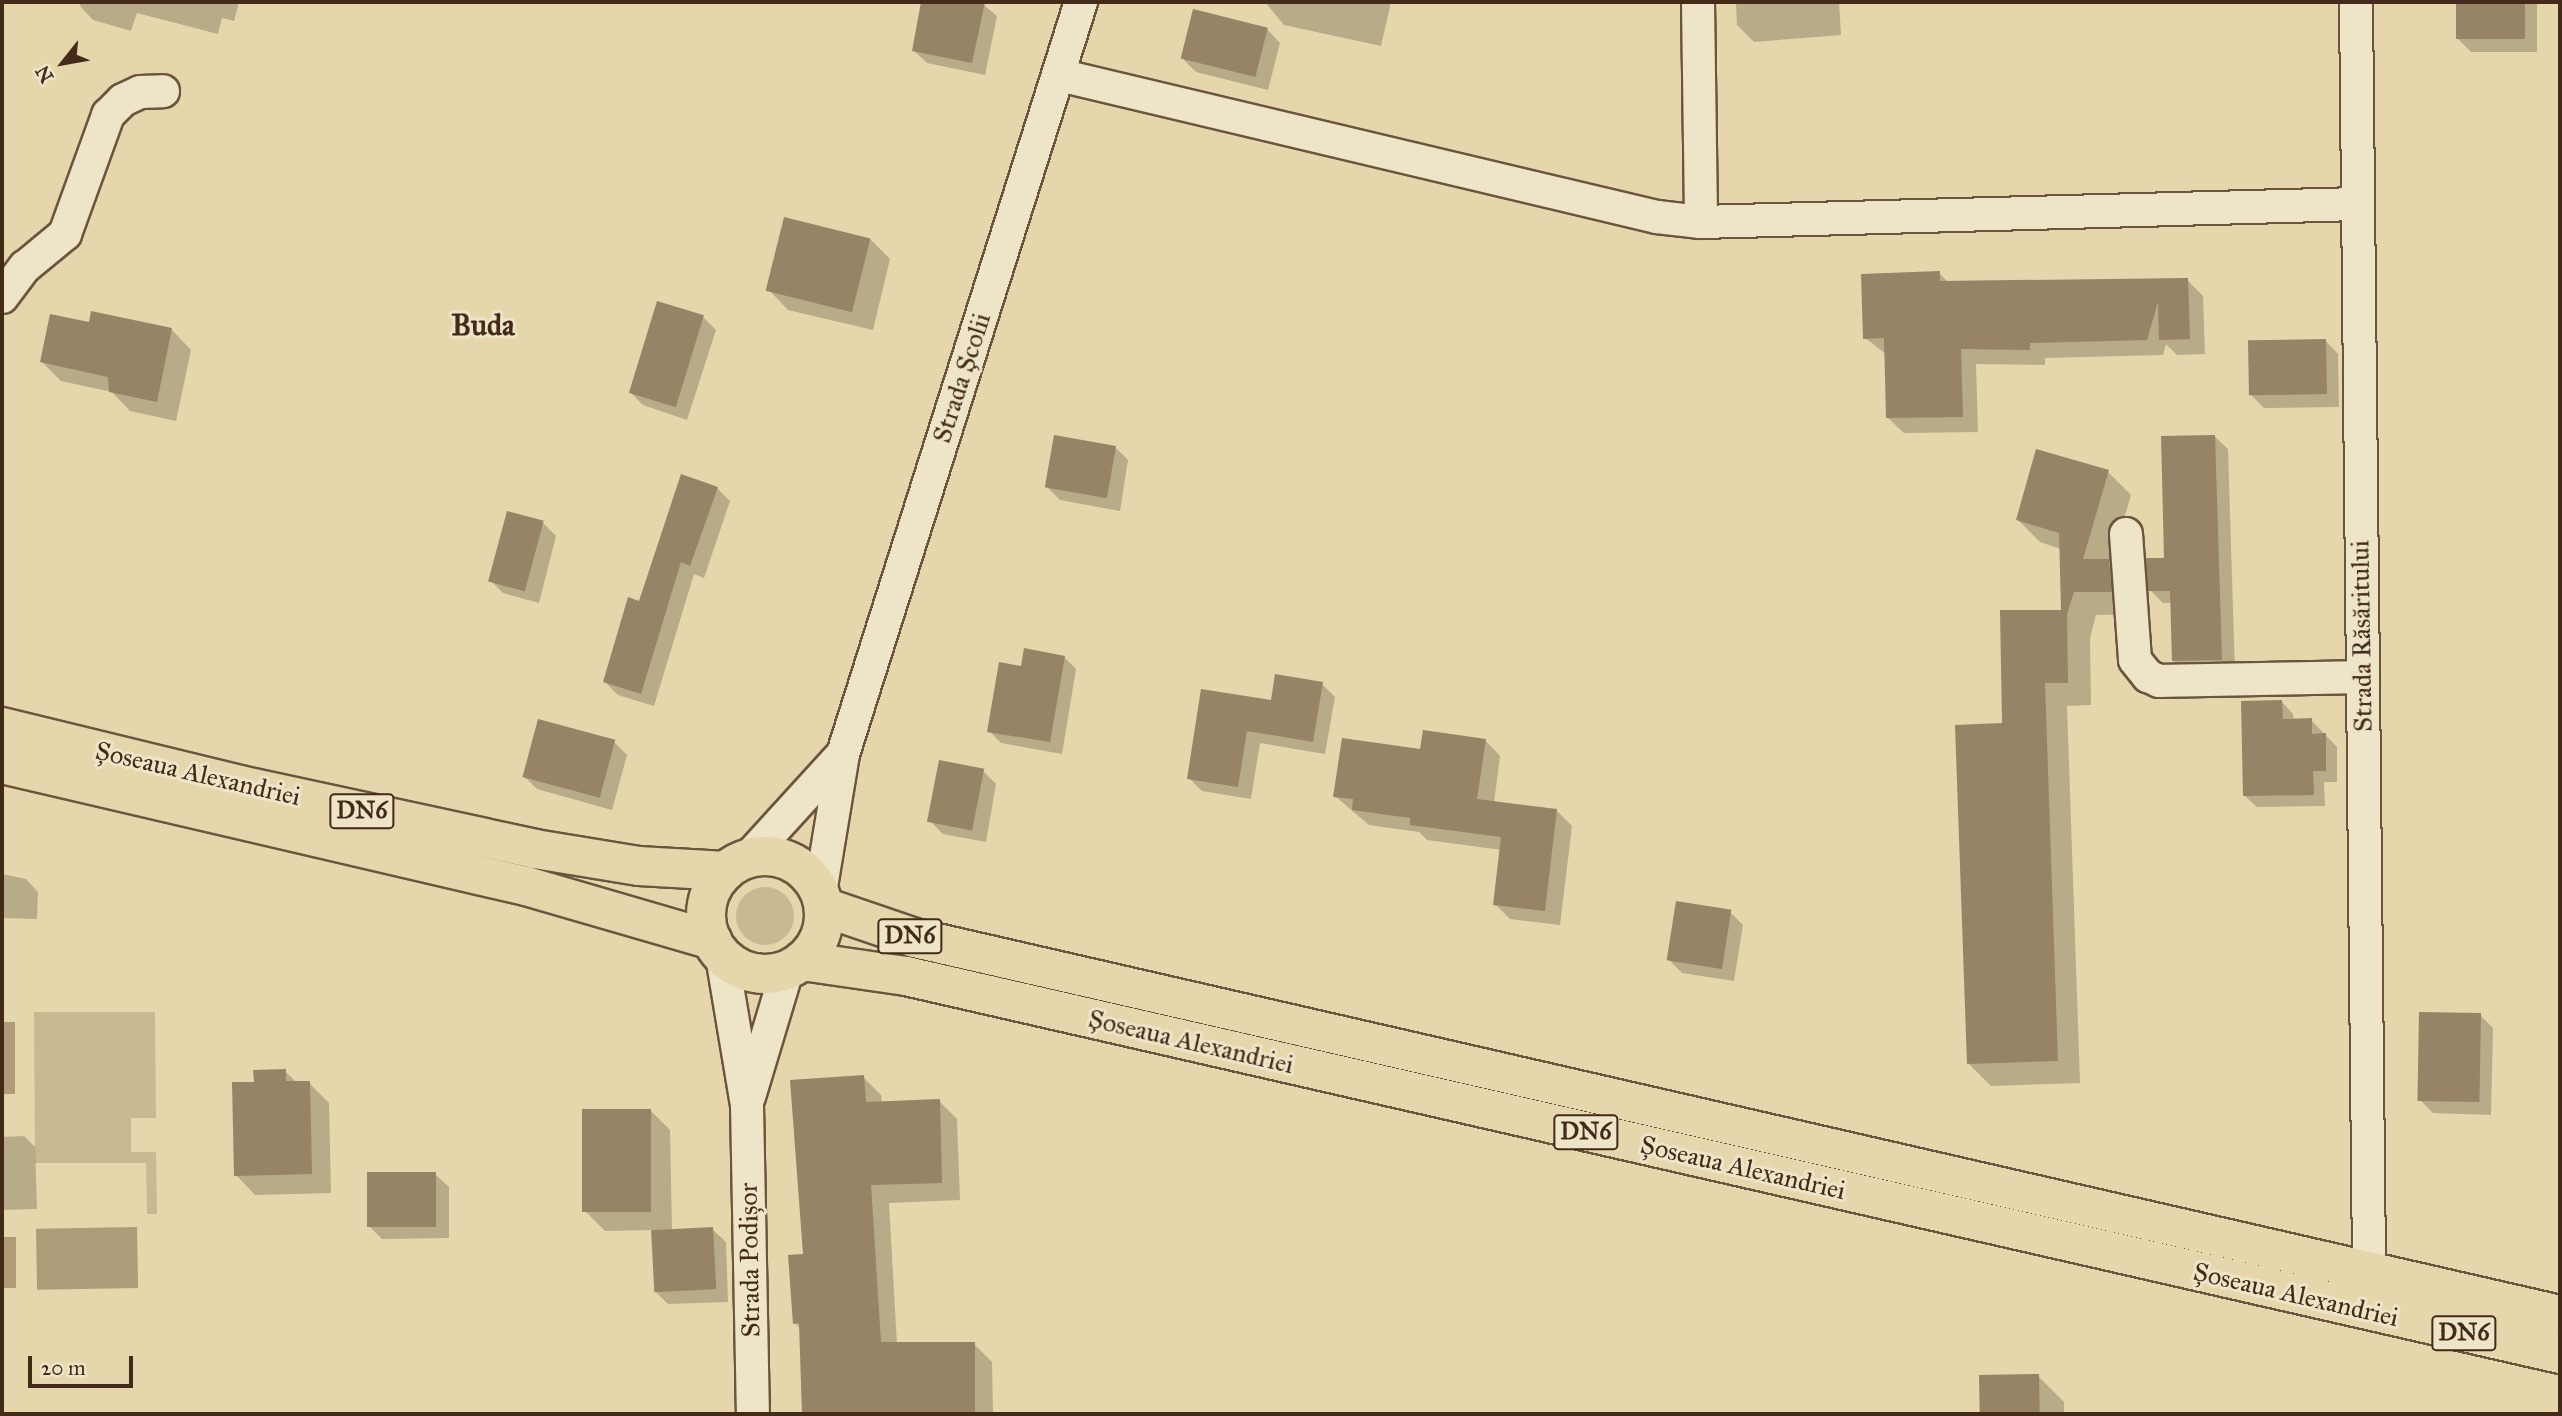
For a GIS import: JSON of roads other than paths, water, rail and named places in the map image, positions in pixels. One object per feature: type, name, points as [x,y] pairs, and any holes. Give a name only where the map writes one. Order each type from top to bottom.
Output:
[{"type":"highway","name":"Șoseaua Alexandriei","points":[[2,727],[240,785],[535,849],[639,866],[736,865],[769,856],[790,861],[808,874],[822,900],[927,940],[2560,1315]]},
{"type":"highway","name":"Șoseaua Alexandriei","points":[[9,768],[526,886],[717,948],[752,973],[795,966],[919,979],[2560,1354]]},
{"type":"highway","points":[[717,948],[707,904],[736,865]]},
{"type":"highway","points":[[795,966],[819,938],[822,900]]},
{"type":"street","name":"Strada Școlii","points":[[822,900],[843,754],[1081,2]]},
{"type":"street","points":[[1698,2],[1701,222]]},
{"type":"street","name":"Strada Răsăritului","points":[[2356,2],[2369,1270]]},
{"type":"street","points":[[1059,75],[1657,217],[1701,222],[2358,204]]},
{"type":"street","points":[[2,297],[25,267],[65,234],[108,115],[123,100],[140,92],[163,91]]},
{"type":"street","points":[[2126,534],[2135,660],[2148,676],[2159,681],[2363,677]]},
{"type":"street","name":"Strada Școlii","points":[[736,865],[843,754]]},
{"type":"street","name":"Strada Podișor","points":[[717,948],[747,1105],[753,1414]]},
{"type":"street","name":"Strada Podișor","points":[[747,1105],[795,966]]},
{"type":"district","name":"Buda","points":[[483,325]]}]
